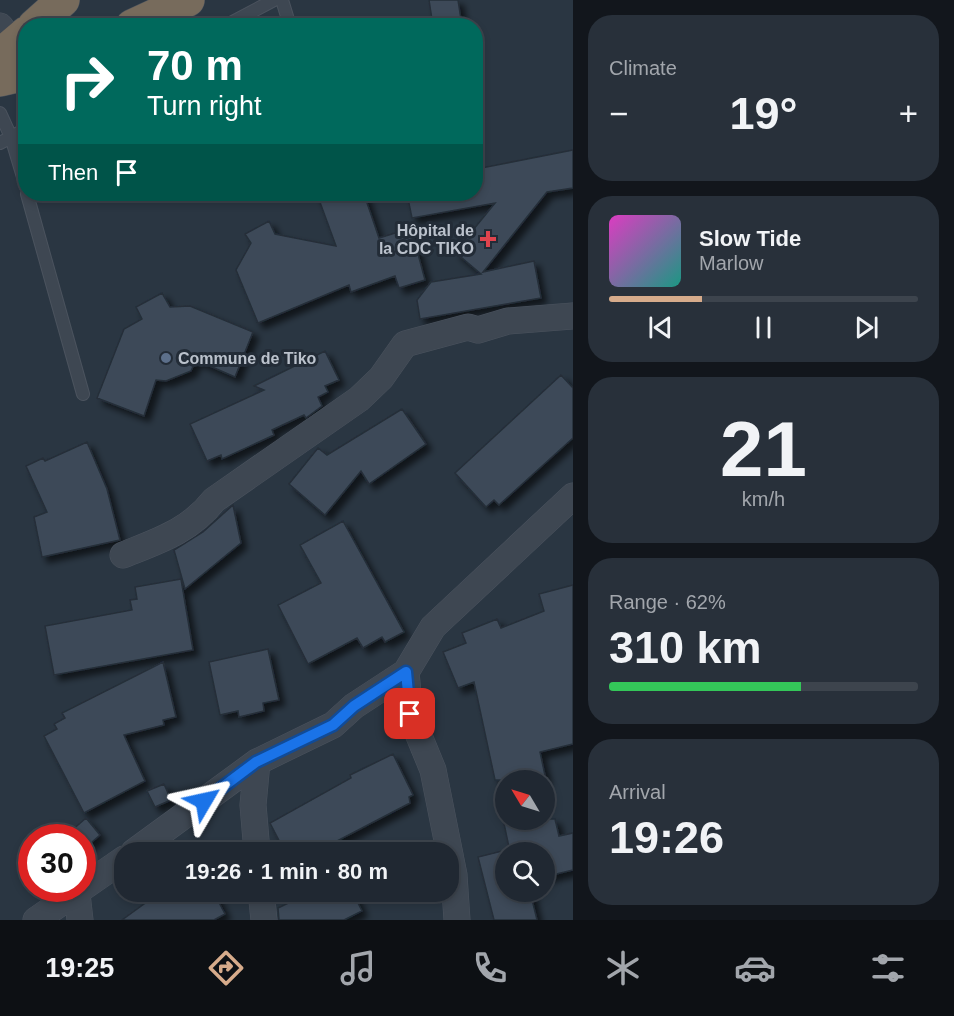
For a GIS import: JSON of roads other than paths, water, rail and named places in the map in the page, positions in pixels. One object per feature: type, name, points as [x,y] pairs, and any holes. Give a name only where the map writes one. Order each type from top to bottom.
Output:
[{"type":"highway","points":[[40,18],[63,0]]},
{"type":"highway","points":[[149,18],[188,0]]},
{"type":"highway","points":[[0,80],[18,76]]},
{"type":"street","points":[[123,555],[180,532],[201,517],[213,500],[359,399],[381,378],[405,344],[468,327],[478,330],[508,321],[573,316]]},
{"type":"street","points":[[148,842],[256,762],[333,725],[354,706],[406,672],[433,627],[573,496]]},
{"type":"street","points":[[406,672],[410,714],[433,770],[454,875],[457,920]]},
{"type":"street","points":[[256,762],[253,805],[256,842]]},
{"type":"street","points":[[96,880],[114,866]]},
{"type":"street","points":[[36,920],[64,902]]},
{"type":"street","points":[[78,902],[80,920]]},
{"type":"street","points":[[262,902],[264,920]]},
{"type":"lane","points":[[240,18],[274,0]]},
{"type":"lane","points":[[282,0],[288,18]]},
{"type":"lane","points":[[0,113],[6,140],[18,168]]},
{"type":"lane","points":[[29,201],[83,394]]},
{"type":"place","name":"Hôpital de la CDC TIKO","points":[[488,239]]},
{"type":"place","name":"Commune de Tiko","points":[[166,358]]}]
